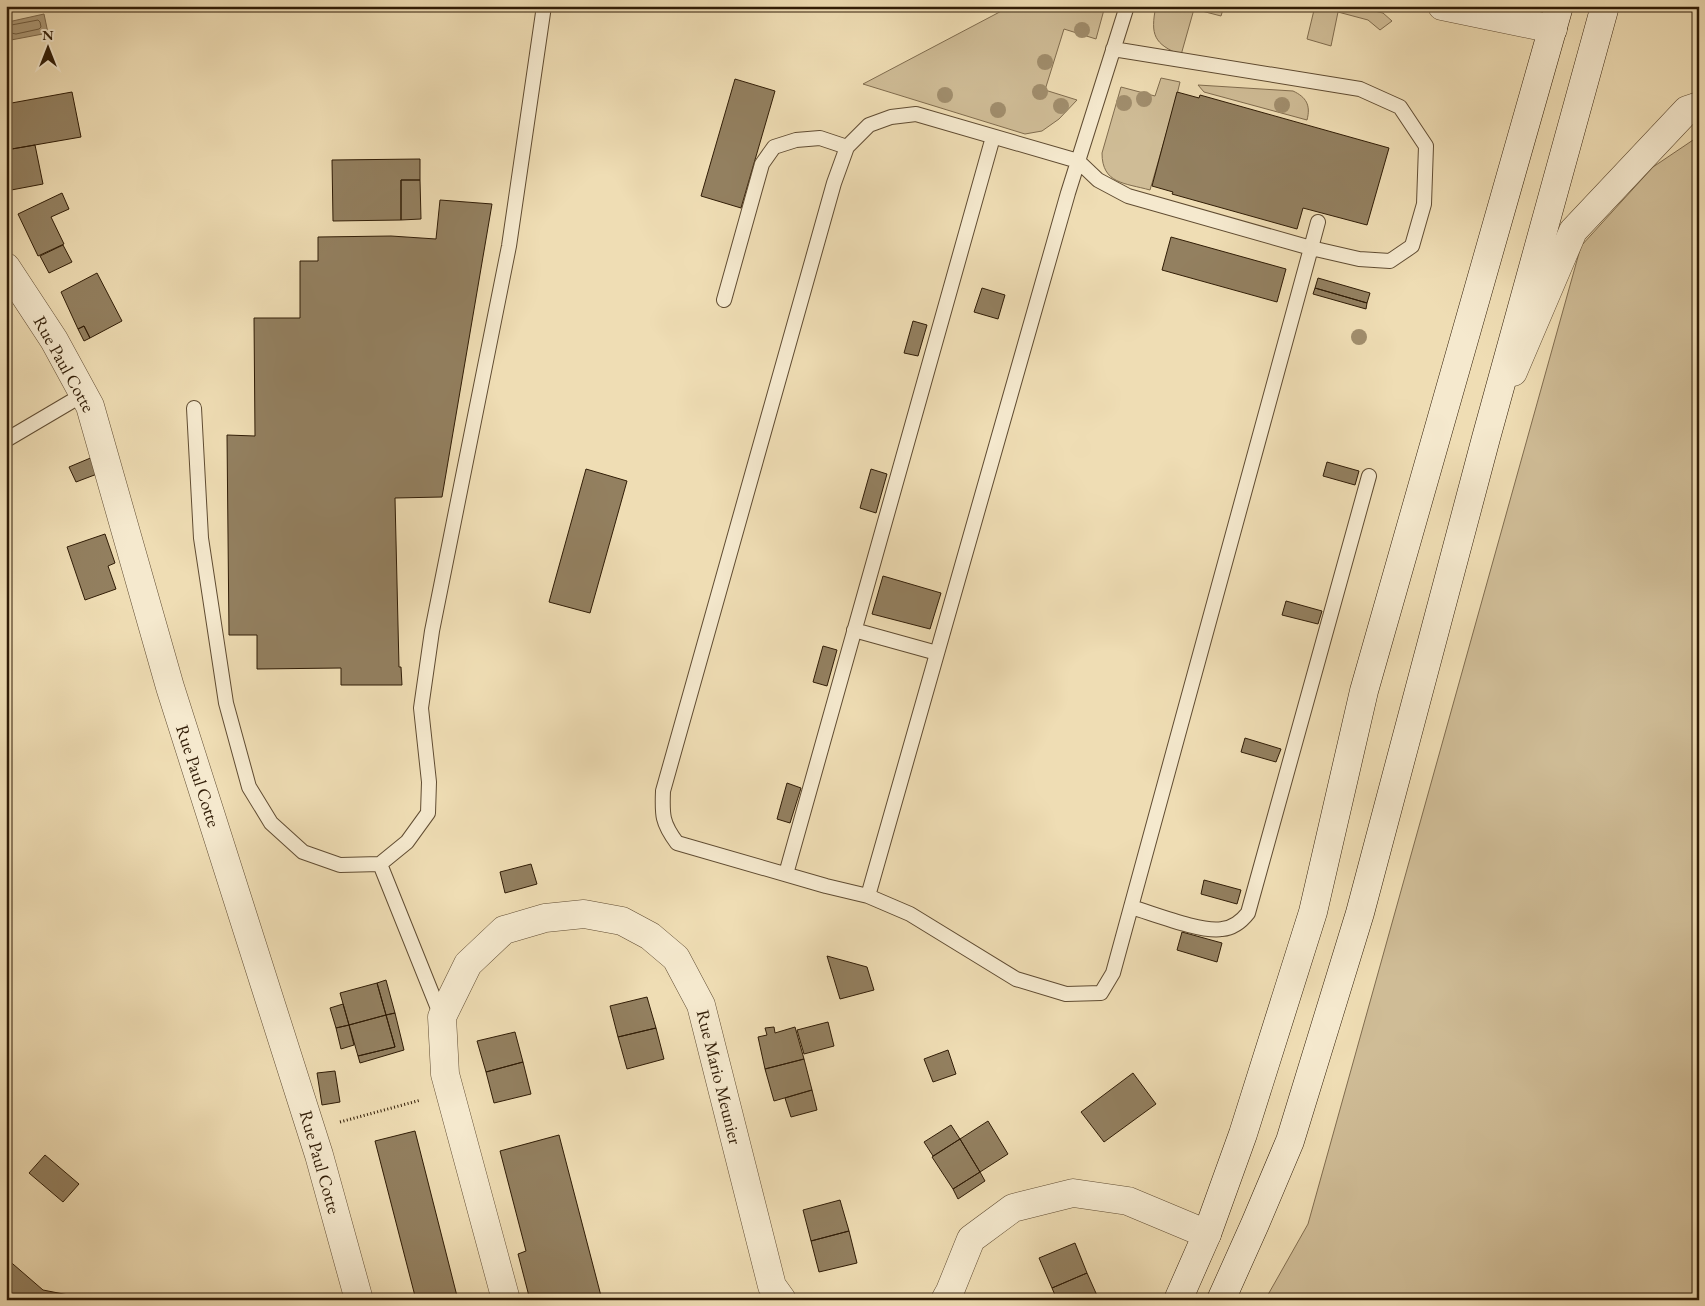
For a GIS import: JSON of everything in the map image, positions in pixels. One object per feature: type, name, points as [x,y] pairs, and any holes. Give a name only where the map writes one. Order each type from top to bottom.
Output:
[{"type":"street","points":[[1178,1300],[1207,1234],[1242,1134],[1312,912],[1364,691],[1556,18],[1442,6]]},
{"type":"street","points":[[1221,1300],[1290,1141],[1360,913],[1486,438],[1605,6]]},
{"type":"street","points":[[1486,438],[1573,231],[1687,110],[1699,106]]},
{"type":"street","name":"Rue Paul Cotte","points":[[6,267],[54,340],[90,406],[170,687],[310,1130],[359,1300]]},
{"type":"street","name":"Rue Mario Meunier","points":[[506,1300],[445,1074],[442,1017],[468,964],[504,930],[545,918],[584,914],[622,921],[650,936],[676,958],[701,1005],[772,1286],[782,1300]]},
{"type":"street","points":[[945,1300],[971,1239],[1013,1208],[1074,1193],[1128,1201],[1207,1234]]},
{"type":"lane","points":[[194,408],[201,538],[226,703],[249,787],[271,823],[303,852],[340,865],[380,864],[408,842],[428,813],[428,782],[421,708],[422,699],[432,631],[509,246],[544,6]]},
{"type":"lane","points":[[868,896],[1078,161],[1127,6]]},
{"type":"lane","points":[[1113,49],[1360,90],[1400,107],[1426,146],[1424,204],[1412,246],[1390,261],[1359,258],[1311,248],[1128,196],[1098,180],[1078,161],[916,114],[891,117],[869,125],[847,147],[834,183],[663,791],[662,811],[666,828],[677,843],[868,896],[910,914],[1016,979],[1066,994],[1101,992],[1113,973],[1311,248],[1318,222]]},
{"type":"lane","points":[[786,874],[993,136]]},
{"type":"lane","points":[[724,300],[762,164],[774,147],[796,140],[820,138],[847,147]]},
{"type":"lane","points":[[6,440],[84,394]]},
{"type":"lane","points":[[1131,907],[1206,929],[1222,929],[1240,923],[1248,913],[1369,476]]},
{"type":"lane","points":[[854,630],[937,653]]},
{"type":"lane","points":[[380,864],[442,1017]]},
{"type":"path","points":[[310,1130],[422,1100],[424,1108]]},
{"type":"shaded area","points":[[1011,6],[1105,6],[1096,39],[1064,29],[1045,90],[1077,100],[1059,119],[1042,131],[1025,134],[863,84]]},
{"type":"shaded area","points":[[1156,6],[1169,6],[1176,9],[1178,6],[1224,6],[1221,16],[1194,9],[1181,55],[1165,47],[1156,37],[1154,16]]},
{"type":"shaded area","points":[[1315,6],[1352,6],[1383,13],[1392,21],[1380,30],[1368,20],[1338,12],[1331,46],[1307,39]]},
{"type":"shaded area","points":[[1161,78],[1180,82],[1150,190],[1124,183],[1111,176],[1106,171],[1102,153],[1121,87],[1155,96]]},
{"type":"shaded area","points":[[1198,85],[1293,91],[1304,99],[1308,106],[1307,120],[1204,92]]},
{"type":"shaded area","points":[[1699,136],[1699,1300],[1265,1300],[1308,1224],[1581,246],[1653,167]]},
{"type":"water","points":[[44,14],[48,33],[11,40],[11,37],[6,37],[8,22]]},
{"type":"building","points":[[735,79],[775,91],[741,208],[701,196]]},
{"type":"building","points":[[72,92],[81,137],[6,150],[6,104]]},
{"type":"building","points":[[1177,92],[1199,98],[1200,95],[1389,148],[1367,225],[1303,208],[1297,229],[1172,194],[1173,192],[1152,186]]},
{"type":"building","points":[[35,145],[43,184],[6,191],[6,150]]},
{"type":"building","points":[[420,159],[420,180],[401,180],[401,220],[333,221],[332,160]]},
{"type":"building","points":[[401,180],[420,180],[421,219],[401,220]]},
{"type":"building","points":[[62,193],[69,209],[51,217],[64,244],[38,256],[18,214]]},
{"type":"building","points":[[440,200],[492,204],[442,497],[395,498],[399,667],[401,667],[402,685],[341,685],[341,668],[257,669],[257,635],[229,635],[227,435],[255,436],[254,318],[300,318],[300,261],[318,261],[318,237],[391,236],[436,239]]},
{"type":"building","points":[[1171,237],[1286,269],[1277,302],[1162,270]]},
{"type":"building","points":[[63,245],[72,262],[49,273],[40,256]]},
{"type":"building","points":[[97,273],[122,321],[90,338],[84,326],[78,329],[61,292]]},
{"type":"building","points":[[1318,278],[1370,293],[1367,303],[1315,288]]},
{"type":"building","points":[[982,288],[1005,295],[998,319],[974,312]]},
{"type":"building","points":[[1315,288],[1367,303],[1366,309],[1313,294]]},
{"type":"building","points":[[913,321],[927,325],[918,356],[904,353]]},
{"type":"building","points":[[84,326],[90,338],[84,341],[78,329]]},
{"type":"building","points":[[100,454],[105,471],[76,482],[69,467]]},
{"type":"building","points":[[1327,462],[1359,471],[1355,485],[1323,476]]},
{"type":"building","points":[[586,469],[627,481],[590,613],[549,602]]},
{"type":"building","points":[[871,469],[887,474],[876,513],[860,508]]},
{"type":"building","points":[[105,534],[115,563],[108,566],[116,589],[85,600],[67,547]]},
{"type":"building","points":[[883,576],[941,593],[930,629],[872,614]]},
{"type":"building","points":[[1286,601],[1322,611],[1318,624],[1282,615]]},
{"type":"building","points":[[823,646],[837,650],[827,686],[813,682]]},
{"type":"building","points":[[1245,738],[1281,749],[1276,762],[1241,752]]},
{"type":"building","points":[[787,783],[801,788],[790,823],[777,819]]},
{"type":"building","points":[[531,864],[537,884],[505,893],[500,872]]},
{"type":"building","points":[[1204,880],[1241,890],[1237,904],[1201,894]]},
{"type":"building","points":[[1182,932],[1222,943],[1217,962],[1177,950]]},
{"type":"building","points":[[827,956],[867,967],[874,990],[840,999]]},
{"type":"building","points":[[386,980],[395,1013],[386,1015],[377,983]]},
{"type":"building","points":[[377,983],[386,1015],[349,1025],[340,993]]},
{"type":"building","points":[[647,997],[656,1028],[618,1037],[610,1006]]},
{"type":"building","points":[[343,1004],[349,1025],[336,1028],[330,1008]]},
{"type":"building","points":[[395,1013],[404,1050],[360,1063],[358,1056],[395,1047],[386,1015]]},
{"type":"building","points":[[386,1015],[395,1047],[358,1056],[349,1025]]},
{"type":"building","points":[[828,1022],[834,1046],[804,1054],[797,1030]]},
{"type":"building","points":[[349,1025],[354,1045],[341,1049],[336,1028]]},
{"type":"building","points":[[774,1027],[775,1033],[795,1027],[804,1059],[765,1069],[758,1037],[767,1035],[765,1028]]},
{"type":"building","points":[[656,1028],[664,1059],[627,1069],[618,1037]]},
{"type":"building","points":[[515,1032],[523,1062],[486,1072],[477,1041]]},
{"type":"building","points":[[948,1050],[956,1074],[933,1082],[924,1059]]},
{"type":"building","points":[[804,1059],[812,1090],[774,1101],[765,1069]]},
{"type":"building","points":[[523,1062],[531,1094],[494,1103],[486,1072]]},
{"type":"building","points":[[335,1071],[340,1102],[322,1105],[317,1073]]},
{"type":"building","points":[[1133,1073],[1156,1104],[1104,1142],[1081,1112]]},
{"type":"building","points":[[812,1090],[817,1110],[791,1117],[785,1098]]},
{"type":"building","points":[[988,1121],[1008,1154],[980,1172],[960,1139]]},
{"type":"building","points":[[951,1125],[960,1139],[933,1156],[924,1142]]},
{"type":"building","points":[[415,1131],[458,1300],[416,1300],[375,1141]]},
{"type":"building","points":[[559,1135],[601,1296],[586,1300],[530,1300],[518,1254],[526,1251],[500,1151]]},
{"type":"building","points":[[960,1139],[980,1172],[953,1189],[932,1157]]},
{"type":"building","points":[[45,1155],[79,1184],[63,1202],[29,1173]]},
{"type":"building","points":[[980,1172],[985,1181],[958,1199],[953,1189]]},
{"type":"building","points":[[840,1200],[849,1231],[811,1241],[803,1210]]},
{"type":"building","points":[[849,1231],[857,1263],[819,1272],[811,1241]]},
{"type":"building","points":[[1075,1243],[1087,1273],[1052,1288],[1039,1258]]},
{"type":"building","points":[[6,1258],[43,1290],[94,1300],[6,1300]]},
{"type":"building","points":[[1087,1273],[1099,1300],[1057,1300],[1052,1288]]}]
